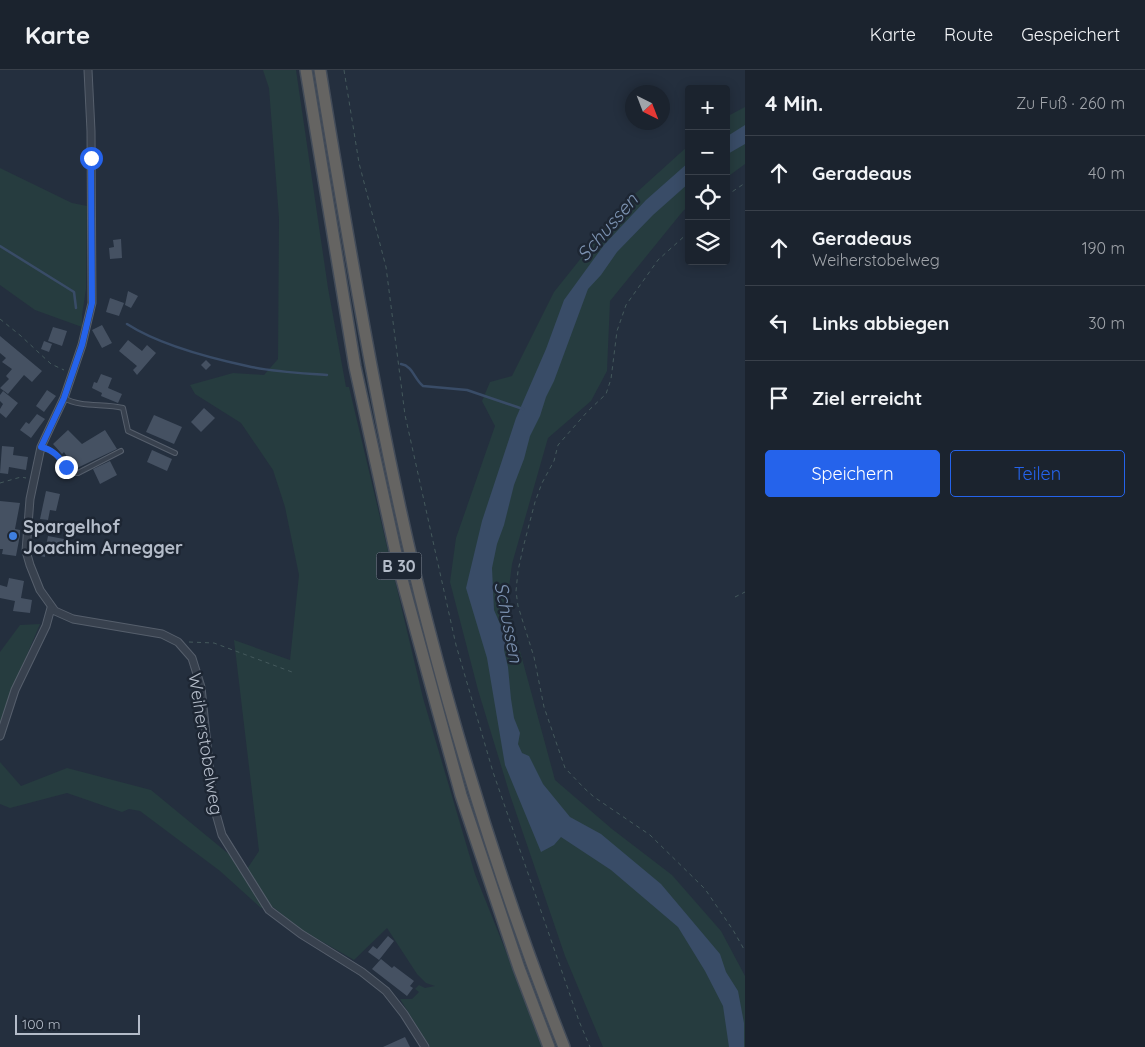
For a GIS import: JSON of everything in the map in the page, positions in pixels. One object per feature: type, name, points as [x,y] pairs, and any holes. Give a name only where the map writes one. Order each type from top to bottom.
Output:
[{"type":"highway","name":"B 30","points":[[306,70],[355,368],[400,572],[464,804],[519,968],[549,1047]]},
{"type":"highway","name":"B 30","points":[[320,70],[371,366],[397,494],[427,622],[480,809],[530,959],[564,1047]]},
{"type":"street","points":[[88,70],[91,131],[92,303],[82,345],[64,398],[41,447],[34,479],[26,551],[40,590],[51,608],[55,611],[73,620],[162,634],[178,642]]},
{"type":"street","points":[[0,736],[15,690],[46,626],[51,608]]},
{"type":"street","name":"Weiherstobelweg","points":[[178,642],[192,658],[201,686],[213,803],[222,835],[269,910],[301,934],[362,972],[386,991],[404,1014],[425,1047]]},
{"type":"lane","points":[[64,398],[84,405],[109,404],[123,408],[128,431],[175,453]]},
{"type":"lane","points":[[41,447],[50,449],[56,454],[72,473],[78,473],[121,451]]},
{"type":"path","points":[[344,70],[359,163],[386,267],[405,415],[456,645],[493,772],[590,1047]]},
{"type":"path","points":[[730,193],[745,183]]},
{"type":"path","points":[[685,236],[658,260],[626,304],[617,331],[611,379],[606,394],[558,445],[554,461],[542,483],[536,502],[523,548],[516,591],[518,606],[534,657],[544,708],[566,768],[594,797],[650,835],[705,890],[745,951]]},
{"type":"path","points":[[0,319],[51,364],[72,373]]},
{"type":"path","points":[[0,483],[22,477],[34,479]]},
{"type":"path","points":[[735,597],[745,592]]},
{"type":"path","points":[[178,642],[214,643],[292,672]]},
{"type":"green space","points":[[263,70],[296,70],[328,288],[346,387],[349,387],[423,698],[475,874],[544,1047],[430,1047],[400,999],[412,999],[419,992],[415,989],[419,985],[425,988],[435,986],[426,983],[417,974],[387,928],[354,960],[302,930],[273,907],[261,908],[220,871],[140,811],[129,809],[122,812],[67,793],[10,808],[0,804],[0,762],[21,786],[67,768],[151,790],[247,869],[259,851],[234,640],[290,660],[299,575],[285,507],[273,470],[241,423],[195,394],[190,385],[233,373],[264,375],[278,359],[279,218],[269,88]]},
{"type":"green space","points":[[745,107],[745,164],[730,175],[730,130],[730,115]]},
{"type":"green space","points":[[685,149],[685,209],[610,301],[607,371],[591,401],[548,438],[512,564],[507,603],[555,780],[612,829],[672,875],[721,931],[745,976],[745,1047],[603,1047],[565,956],[510,795],[478,690],[450,582],[456,538],[495,426],[482,401],[490,382],[512,376],[554,292],[626,202]]},
{"type":"green space","points":[[0,168],[72,203],[87,206],[86,289],[82,327],[35,310],[0,285]]},
{"type":"green space","points":[[40,624],[12,690],[0,725],[0,652],[20,625]]},
{"type":"water","points":[[745,125],[745,144],[730,153],[730,134]]},
{"type":"water","points":[[685,166],[685,187],[653,215],[617,252],[601,275],[588,289],[554,381],[530,436],[514,485],[492,568],[494,610],[507,640],[504,650],[514,718],[520,733],[518,744],[522,753],[529,756],[543,784],[570,817],[601,834],[661,884],[720,954],[726,972],[738,991],[744,1023],[744,1047],[729,1047],[723,1006],[705,971],[678,927],[611,870],[561,837],[554,845],[541,852],[505,765],[487,658],[466,588],[482,521],[516,418],[546,349],[564,300],[604,245],[646,200]]},
{"type":"building","points":[[121,239],[122,258],[110,259],[109,248],[114,247],[113,240]]},
{"type":"building","points":[[128,291],[138,296],[131,308],[125,305]]},
{"type":"building","points":[[110,298],[124,303],[119,316],[106,312]]},
{"type":"building","points":[[102,325],[112,343],[102,348],[92,330]]},
{"type":"building","points":[[53,327],[67,331],[62,346],[48,341]]},
{"type":"building","points":[[0,336],[42,371],[32,382],[24,375],[8,394],[0,388],[9,379],[6,376],[12,369],[2,362],[6,358],[0,353]]},
{"type":"building","points":[[128,340],[142,351],[147,345],[156,353],[137,375],[133,370],[137,366],[119,351]]},
{"type":"building","points":[[44,341],[52,344],[49,352],[41,349]]},
{"type":"building","points":[[206,360],[211,365],[206,370],[201,365]]},
{"type":"building","points":[[101,374],[112,378],[108,388],[122,394],[118,403],[101,396],[102,393],[92,388],[94,382],[97,383]]},
{"type":"building","points":[[47,390],[56,396],[44,412],[36,406]]},
{"type":"building","points":[[3,391],[18,403],[6,418],[0,413],[3,404],[0,401],[0,395]]},
{"type":"building","points":[[204,408],[215,418],[201,432],[191,422]]},
{"type":"building","points":[[37,414],[45,419],[31,438],[20,430],[26,422],[29,424]]},
{"type":"building","points":[[154,415],[182,427],[174,444],[146,432]]},
{"type":"building","points":[[68,430],[82,444],[105,430],[117,449],[75,469],[64,452],[62,454],[53,444]]},
{"type":"building","points":[[2,446],[14,447],[13,455],[28,457],[26,470],[9,467],[8,474],[0,473]]},
{"type":"building","points":[[152,450],[172,459],[167,471],[147,462]]},
{"type":"building","points":[[110,461],[117,475],[100,484],[93,469]]},
{"type":"building","points":[[46,491],[60,494],[56,511],[50,510],[48,520],[40,519]]},
{"type":"building","points":[[0,501],[20,503],[15,529],[20,530],[16,556],[2,554],[3,549],[0,549]]},
{"type":"building","points":[[48,536],[64,539],[60,555],[45,552],[45,557],[35,555],[38,544],[46,546]]},
{"type":"building","points":[[9,578],[24,581],[21,598],[32,600],[30,613],[13,611],[15,601],[0,598],[0,585],[7,587]]},
{"type":"building","points":[[388,936],[394,941],[379,960],[368,952],[373,946],[377,949]]},
{"type":"building","points":[[381,959],[414,981],[410,986],[413,988],[407,996],[372,969]]},
{"type":"building","points":[[405,1037],[410,1047],[383,1047]]},
{"type":"waterway","points":[[0,246],[74,292],[76,308]]},
{"type":"waterway","points":[[127,324],[169,344],[217,359],[267,370],[327,375]]},
{"type":"waterway","points":[[401,364],[408,367],[423,386],[467,390],[523,409]]},
{"type":"place","name":"Spargelhof Joachim Arnegger","points":[[13,536]]},
{"type":"route","points":[[66,467],[50,449],[41,447],[64,398],[82,345],[92,303],[91,158]]},
{"type":"water label","name":"Schussen","points":[[607,227]]},
{"type":"water label","name":"Schussen","points":[[509,622]]}]
